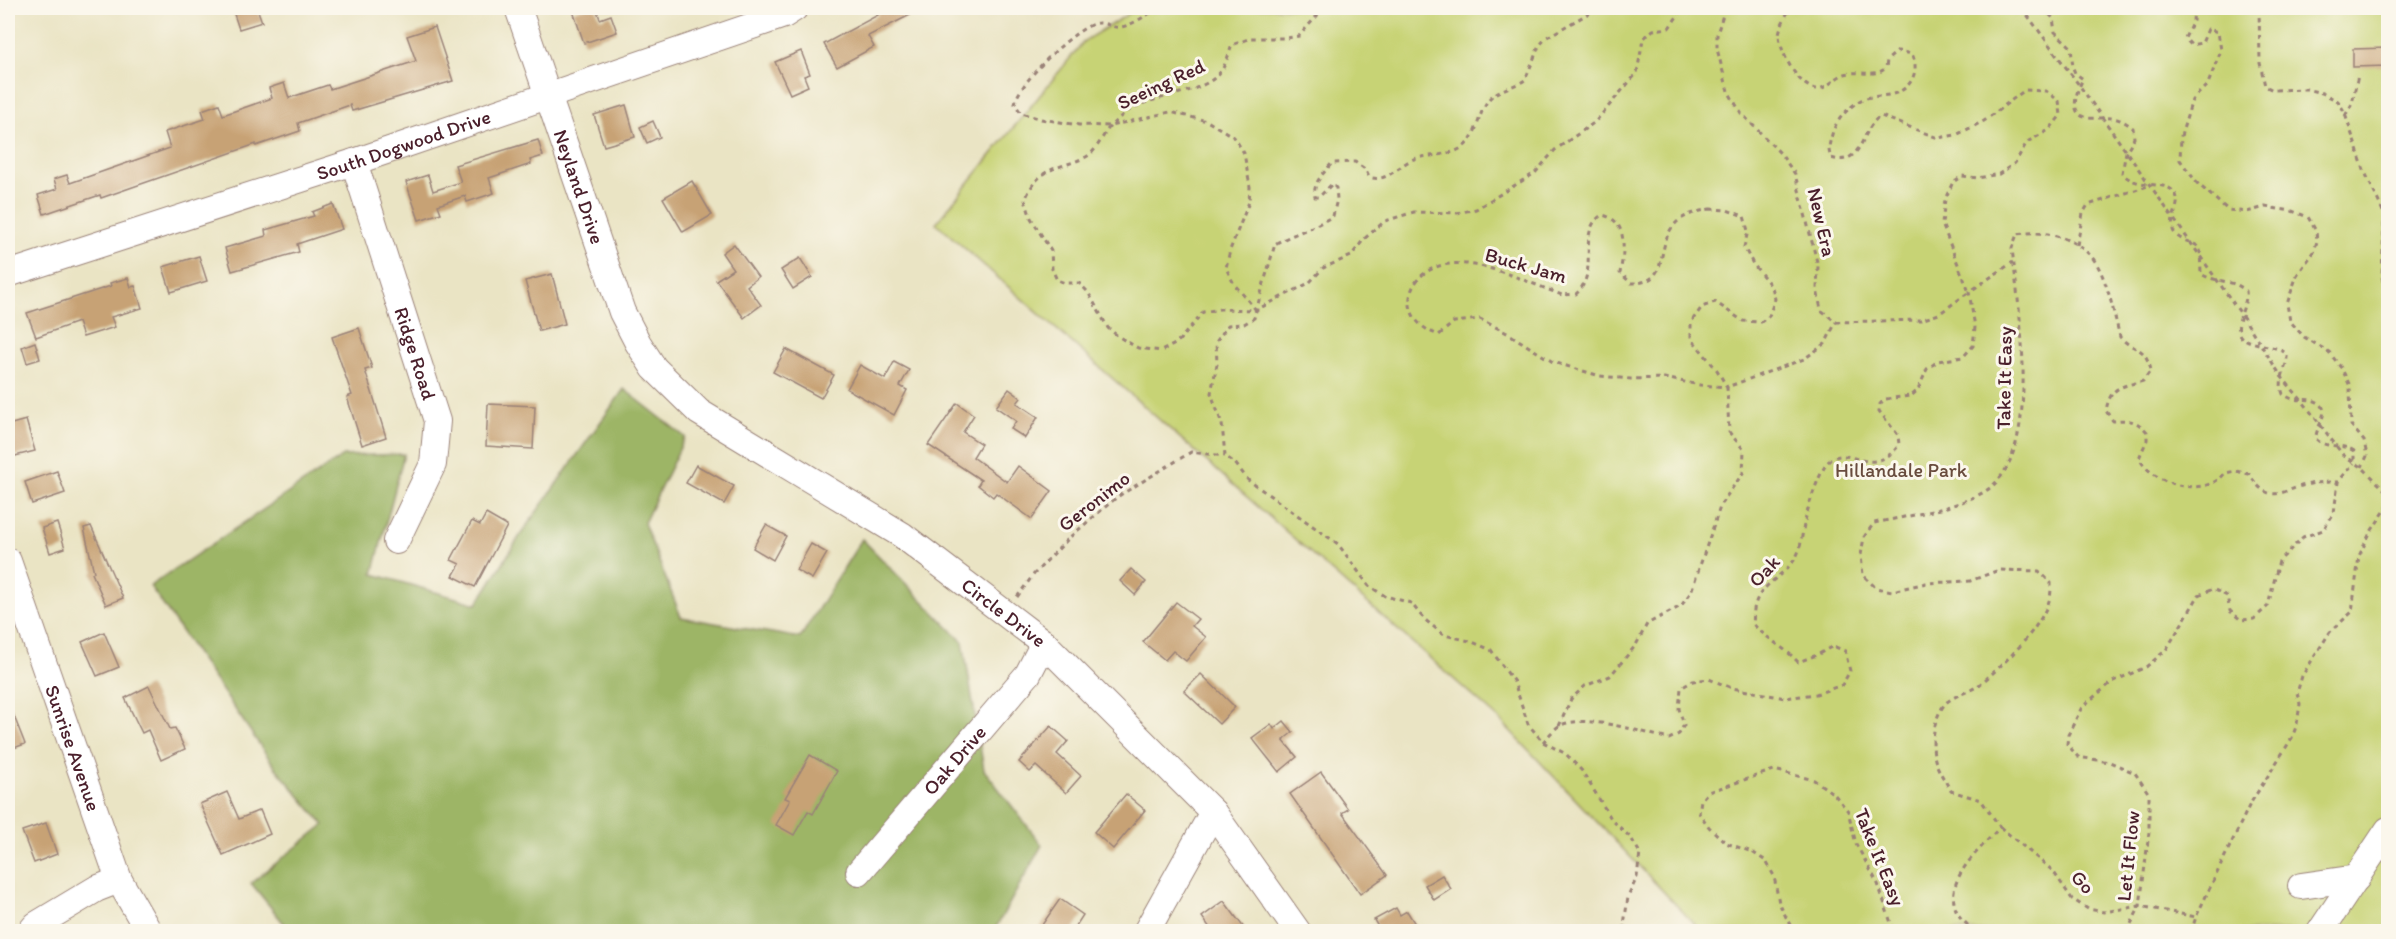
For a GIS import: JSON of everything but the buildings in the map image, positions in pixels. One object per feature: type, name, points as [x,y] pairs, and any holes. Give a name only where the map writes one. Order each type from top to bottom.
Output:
[{"type":"street","name":"Neyland Drive","points":[[518,8],[622,312],[650,363]]},
{"type":"street","name":"South Dogwood Drive","points":[[8,274],[548,97],[784,15],[795,8]]},
{"type":"street","name":"Ridge Road","points":[[354,162],[432,400],[437,422],[433,464],[396,541]]},
{"type":"street","name":"Circle Drive","points":[[650,363],[699,411],[902,535],[1044,643],[1213,812],[1298,932]]},
{"type":"street","name":"Sunrise Avenue","points":[[9,570],[119,880],[149,932]]},
{"type":"street","name":"Oak Drive","points":[[860,872],[1028,674],[1044,643]]},
{"type":"street","points":[[1146,932],[1213,812]]},
{"type":"street","points":[[2320,932],[2388,830]]},
{"type":"street","points":[[2301,886],[2357,878]]},
{"type":"street","points":[[30,932],[36,925],[96,888],[119,880]]},
{"type":"path","points":[[1158,8],[1121,27],[1098,23],[1079,32],[1028,80],[1015,96],[1015,104],[1021,112],[1041,119],[1079,125],[1110,126],[1170,112],[1207,122],[1234,137],[1244,153],[1250,187],[1249,202],[1230,250],[1226,268],[1234,284],[1256,310]]},
{"type":"path","name":"Seeing Red","points":[[1256,310],[1220,309],[1203,312],[1177,343],[1161,351],[1138,348],[1107,328],[1088,292],[1078,283],[1065,283],[1057,280],[1052,269],[1051,251],[1031,218],[1025,200],[1031,184],[1056,166],[1088,157],[1110,126],[1127,111],[1208,82],[1221,71],[1232,45],[1251,38],[1299,36],[1324,8]]},
{"type":"path","points":[[1598,8],[1559,29],[1539,46],[1525,80],[1489,98],[1474,136],[1462,148],[1448,154],[1413,159],[1381,179],[1369,177],[1365,170],[1355,162],[1332,164],[1316,182],[1313,193],[1319,197],[1328,186],[1332,184],[1336,188],[1337,199],[1333,216],[1317,226],[1275,244],[1254,318],[1244,324],[1228,326],[1216,342],[1217,364],[1211,393],[1222,424],[1225,456],[1235,463],[1248,480],[1338,544],[1369,586],[1385,596],[1411,603],[1424,619],[1444,635],[1470,641],[1491,650],[1514,682],[1528,724],[1543,742],[1566,754],[1582,771],[1612,819],[1631,838],[1640,853],[1637,877],[1628,897],[1623,932]]},
{"type":"path","points":[[1256,310],[1310,283],[1323,268],[1351,256],[1364,239],[1385,221],[1414,212],[1457,213],[1476,209],[1535,173],[1555,150],[1595,122],[1637,73],[1643,39],[1653,30],[1669,28],[1683,8]]},
{"type":"path","name":"New Era","points":[[1725,8],[1717,34],[1717,49],[1728,91],[1741,113],[1780,153],[1795,174],[1818,267],[1817,289],[1821,310],[1836,322]]},
{"type":"path","points":[[1790,8],[1779,34],[1785,59],[1798,78],[1811,88],[1824,88],[1836,78],[1847,74],[1879,74],[1886,68],[1887,60],[1898,51],[1912,54],[1916,62],[1914,77],[1907,87],[1894,94],[1862,99],[1845,112],[1836,123],[1828,149],[1831,158],[1840,161],[1861,148],[1874,120],[1881,116],[1938,138],[1956,135],[1984,121],[2025,90],[2046,91],[2059,101],[2061,115],[2049,130],[2027,142],[2015,163],[1999,174],[1978,178],[1962,176],[1953,182],[1945,199],[1942,224],[1969,292]]},
{"type":"path","points":[[2022,8],[2080,85],[2241,314],[2281,376],[2334,445],[2362,467],[2388,493]]},
{"type":"path","points":[[2043,8],[2053,18],[2055,32],[2071,46],[2075,73],[2083,79],[2075,104],[2079,114],[2085,118],[2119,120],[2133,128],[2134,138],[2126,152],[2122,173],[2131,181],[2170,189],[2176,193],[2177,204],[2173,218],[2173,231],[2181,240],[2190,242]]},
{"type":"path","points":[[2194,8],[2193,21],[2185,38],[2191,45],[2202,43],[2208,29],[2218,32],[2221,50],[2208,84],[2192,100],[2181,136],[2180,160],[2197,183],[2228,210],[2247,212],[2265,207],[2292,211],[2308,217],[2316,231],[2317,241],[2314,252],[2297,275],[2287,304],[2290,321],[2304,337],[2329,352],[2350,386],[2351,425],[2364,441],[2367,456],[2362,467]]},
{"type":"path","points":[[2259,8],[2260,63],[2265,86],[2273,90],[2306,89],[2338,100],[2364,170],[2387,216],[2383,234],[2382,276],[2388,292]]},
{"type":"path","points":[[2345,116],[2352,104],[2358,75]]},
{"type":"path","points":[[2077,245],[2083,213],[2088,205],[2150,186]]},
{"type":"path","name":"Buck Jam","points":[[1727,210],[1744,216],[1748,231],[1744,247],[1753,264],[1772,287],[1775,299],[1769,316],[1761,322],[1743,321],[1715,302],[1702,307],[1691,322],[1691,338],[1717,370],[1727,387],[1700,385],[1664,378],[1631,379],[1600,376],[1552,362],[1509,334],[1479,320],[1454,322],[1439,335],[1424,330],[1410,312],[1409,299],[1416,283],[1426,273],[1442,265],[1462,264],[1484,267],[1562,295],[1576,294],[1583,288],[1588,275],[1590,228],[1593,220],[1602,215],[1610,216],[1618,222],[1624,248],[1620,273],[1631,283],[1645,284],[1655,277],[1667,239],[1675,224],[1698,211],[1727,210]]},
{"type":"path","name":"Take It Easy","points":[[2000,827],[1981,800],[1951,791],[1936,763],[1932,744],[1937,720],[1944,704],[1957,695],[1977,687],[2020,645],[2044,614],[2051,598],[2051,583],[2039,571],[1999,570],[1971,581],[1926,583],[1892,591],[1876,588],[1863,575],[1861,555],[1864,537],[1874,523],[1941,508],[1983,492],[1998,480],[2009,461],[2019,437],[2023,354],[2012,248],[2017,234],[2033,231],[2067,238],[2091,255],[2102,276],[2120,337],[2126,344],[2140,348],[2147,357],[2151,370],[2143,381],[2116,388],[2108,397],[2106,411],[2113,421],[2128,419],[2142,425],[2147,432],[2147,440],[2139,458],[2144,468],[2162,479],[2182,485],[2203,487],[2218,482],[2225,473],[2236,471],[2249,474],[2259,489],[2270,493],[2285,493],[2308,484],[2338,482]]},
{"type":"path","points":[[2200,258],[2201,274],[2216,280],[2229,281],[2246,291],[2238,331],[2240,336],[2250,342],[2280,349],[2287,354],[2287,361],[2281,376],[2283,394],[2303,402],[2312,400],[2323,407],[2324,414],[2316,432],[2316,439],[2323,445],[2340,445],[2354,451],[2354,463],[2338,482]]},
{"type":"path","points":[[1543,742],[1559,726],[1571,699],[1585,686],[1610,676],[1636,645],[1647,624],[1681,606],[1691,592],[1721,504],[1743,473],[1743,450],[1729,432],[1727,387],[1804,359],[1826,344],[1836,322],[1921,320],[1939,314],[2013,262]]},
{"type":"path","name":"Oak","points":[[1559,726],[1579,722],[1615,726],[1669,739],[1679,734],[1684,725],[1679,709],[1681,688],[1693,681],[1709,679],[1732,688],[1785,698],[1816,694],[1842,685],[1850,671],[1845,651],[1833,646],[1798,662],[1784,647],[1767,638],[1754,624],[1755,605],[1764,588],[1791,567],[1799,552],[1805,520],[1822,472],[1829,461],[1841,456],[1873,462],[1889,458],[1899,445],[1898,435],[1879,411],[1880,404],[1885,399],[1911,396],[1918,390],[1927,369],[1938,361],[1963,357],[1974,346],[1975,327],[1969,292]]},
{"type":"path","name":"Geronimo","points":[[1005,613],[1041,566],[1070,537],[1118,497],[1191,452],[1225,456]]},
{"type":"path","name":"Let It Flow","points":[[2127,932],[2140,906],[2149,832],[2149,794],[2135,773],[2110,762],[2079,757],[2067,744],[2068,735],[2082,707],[2112,682],[2146,667],[2166,650],[2199,595],[2213,588],[2227,596],[2230,611],[2241,620],[2254,619],[2268,606],[2278,561],[2303,537],[2323,530],[2334,513],[2338,482]]},
{"type":"path","points":[[2191,932],[2250,804],[2292,738],[2297,724],[2300,704],[2297,693],[2302,676],[2330,632],[2352,612],[2358,556],[2388,506]]},
{"type":"path","name":"Take It Easy","points":[[1796,932],[1793,931],[1779,903],[1774,876],[1766,861],[1752,852],[1726,843],[1709,827],[1699,813],[1701,801],[1708,792],[1774,770],[1814,780],[1834,794],[1848,811],[1856,844],[1878,884],[1896,932]]},
{"type":"path","points":[[1974,932],[1959,915],[1955,904],[1959,875],[2000,827]]},
{"type":"path","name":"Go","points":[[2000,827],[2053,871],[2072,899],[2088,909],[2104,912],[2140,906],[2196,917]]},
{"type":"green space","name":"Hillandale Park","points":[[1138,8],[2388,8],[2388,931],[1701,931],[1499,719],[936,223],[1084,41]]},
{"type":"green space","points":[[624,389],[685,437],[644,523],[681,617],[800,638],[862,539],[963,642],[984,770],[1042,845],[994,931],[290,931],[251,883],[324,825],[275,767],[150,586],[343,456],[404,454],[373,574],[477,604],[523,531]]}]
